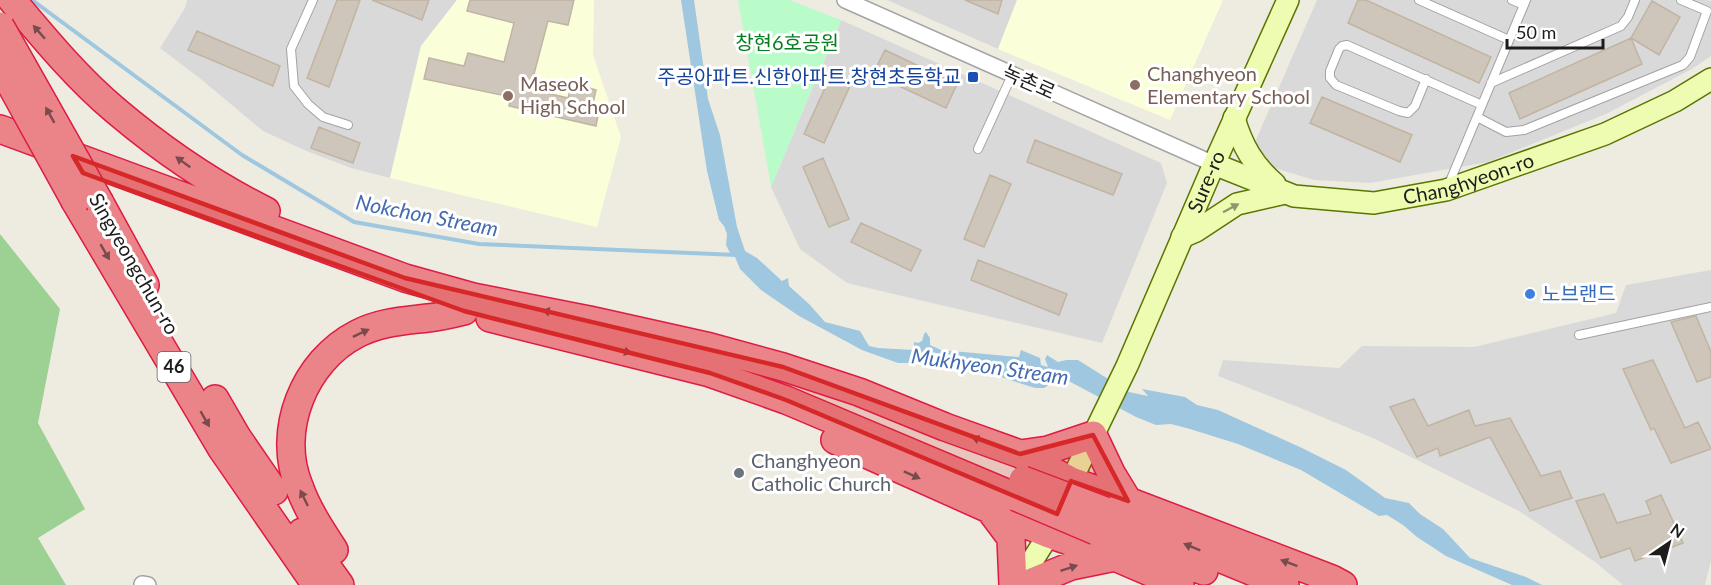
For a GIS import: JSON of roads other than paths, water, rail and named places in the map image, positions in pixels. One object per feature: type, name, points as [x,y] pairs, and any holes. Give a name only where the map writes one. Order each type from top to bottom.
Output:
[{"type":"highway","points":[[12,0],[78,75],[114,109],[154,141],[232,194],[405,278]]},
{"type":"highway","name":"Singyeongchun-ro","points":[[0,26],[87,202],[222,449],[316,585]]},
{"type":"highway","name":"46","points":[[0,65],[87,202]]},
{"type":"highway","points":[[0,129],[405,278],[473,297],[589,320],[746,370],[1020,477],[1285,585]]},
{"type":"highway","points":[[0,143],[464,311],[710,373],[1020,477],[1071,481],[1110,514],[1242,585]]},
{"type":"highway","name":"Singyeongchun-ro","points":[[87,202],[237,437],[340,585]]},
{"type":"highway","points":[[355,585],[308,506],[298,485],[292,463],[291,436],[296,410],[306,384],[337,346],[357,334],[402,320],[429,318],[464,311]]},
{"type":"highway","points":[[710,373],[789,420],[989,509],[1049,534],[1115,557],[1180,585]]},
{"type":"highway","points":[[1020,477],[1048,450],[1093,435],[1111,474],[1110,514]]},
{"type":"highway","points":[[989,509],[1011,538],[1015,585]]},
{"type":"highway","points":[[1110,514],[1332,579],[1343,585]]},
{"type":"highway","points":[[1025,585],[1071,566],[1115,557]]},
{"type":"main road","name":"Sure-ro","points":[[1093,435],[1127,366],[1234,118],[1288,0]]},
{"type":"main road","name":"Changhyeon-ro","points":[[1214,164],[1294,196],[1374,203],[1446,190],[1605,134],[1675,101],[1711,79]]},
{"type":"main road","points":[[1234,118],[1247,153],[1266,176],[1285,193]]},
{"type":"main road","points":[[1182,237],[1196,231],[1237,204],[1285,193]]},
{"type":"main road","points":[[1015,585],[1049,534],[1093,435]]},
{"type":"street","name":"녹촌로","points":[[845,0],[1214,164]]},
{"type":"lane","points":[[312,0],[291,48],[294,86],[308,104],[323,117],[348,125]]},
{"type":"lane","points":[[1419,0],[1509,39]]},
{"type":"lane","points":[[1446,190],[1525,2],[1512,0]]},
{"type":"lane","points":[[1491,83],[1621,26],[1628,17],[1635,0]]},
{"type":"lane","points":[[1477,117],[1506,132],[1524,130],[1683,65],[1690,57],[1707,11],[1681,0]]},
{"type":"lane","points":[[1426,79],[1414,106],[1408,113],[1336,85],[1330,78],[1330,71],[1339,49],[1347,45],[1426,79],[1482,105]]},
{"type":"lane","points":[[978,148],[1012,75]]},
{"type":"lane","points":[[1579,335],[1711,307]]},
{"type":"water","name":"Mukhyeon Stream","points":[[681,0],[694,0],[708,99],[720,135],[737,227],[745,251],[757,258],[782,281],[788,278],[789,286],[825,322],[860,331],[869,346],[878,348],[914,350],[914,342],[922,341],[926,332],[930,338],[930,345],[941,350],[1019,357],[1021,350],[1040,358],[1041,365],[1048,367],[1045,359],[1047,355],[1058,362],[1078,360],[1129,392],[1148,396],[1142,389],[1185,397],[1197,405],[1218,410],[1346,470],[1385,498],[1409,503],[1420,514],[1443,529],[1470,558],[1526,577],[1542,585],[1512,585],[1446,556],[1387,515],[1379,516],[1301,470],[1238,444],[1190,429],[1171,424],[1156,425],[1136,417],[1065,379],[1059,379],[1044,388],[1035,388],[954,365],[898,363],[862,350],[799,316],[761,290],[740,269],[726,245],[727,234],[719,220],[707,171]]},
{"type":"waterway","name":"Nokchon Stream","points":[[32,0],[242,155],[354,222],[479,244],[737,255]]},
{"type":"place","name":"주공아파트.신한아파트.창현초등학교","points":[[973,77]]},
{"type":"place","name":"Changhyeon Elementary School","points":[[1135,85]]},
{"type":"place","name":"Maseok High School","points":[[508,96]]},
{"type":"place","name":"노브랜드","points":[[1530,294]]},
{"type":"place","name":"Changhyeon Catholic Church","points":[[739,473]]},
{"type":"park label","name":"창현6호공원","points":[[787,43]]}]
